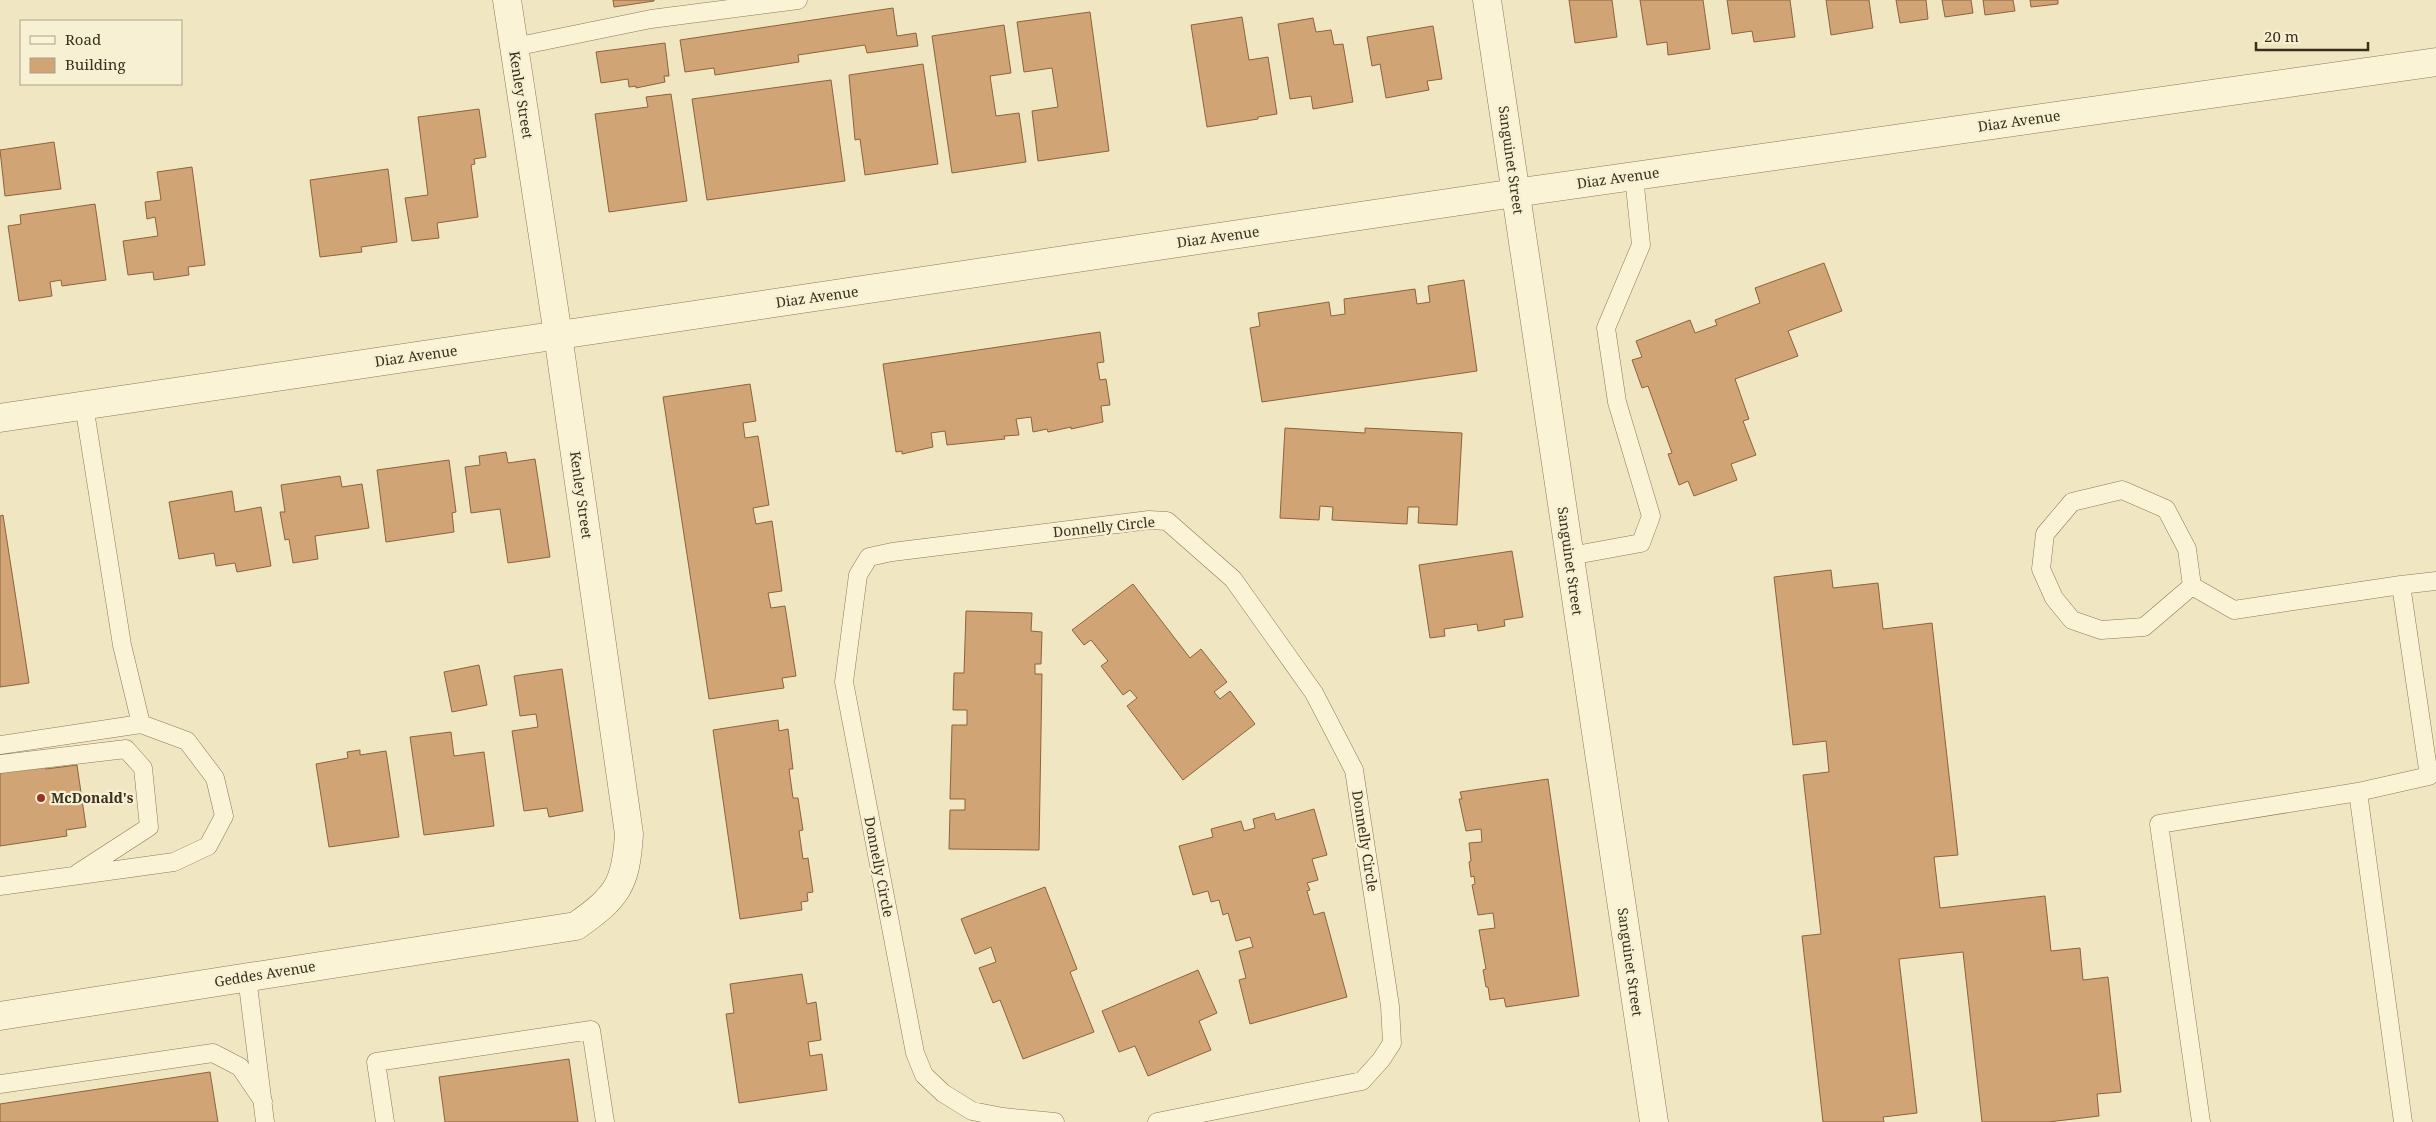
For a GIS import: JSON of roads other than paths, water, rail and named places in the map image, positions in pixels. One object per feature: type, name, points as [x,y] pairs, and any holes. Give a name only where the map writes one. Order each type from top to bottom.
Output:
[{"type":"street","name":"Kenley Street","points":[[507,0],[558,335],[629,834],[627,864],[614,895],[603,907],[576,926],[531,933]]},
{"type":"street","name":"Sanguinet Street","points":[[1487,0],[1654,1122]]},
{"type":"street","name":"Diaz Avenue","points":[[0,418],[1515,193],[2436,62]]},
{"type":"street","name":"Geddes Avenue","points":[[0,1016],[531,933]]},
{"type":"lane","points":[[514,47],[651,19],[798,0]]},
{"type":"lane","points":[[1570,556],[1641,543],[1651,516],[1617,402],[1606,328],[1641,245],[1634,176]]},
{"type":"lane","points":[[84,405],[122,646],[141,724]]},
{"type":"lane","points":[[2122,490],[2166,509],[2187,549],[2192,586],[2144,627],[2101,630],[2072,620],[2054,598],[2041,569],[2045,534],[2072,502],[2122,490]]},
{"type":"lane","name":"Donnelly Circle","points":[[1055,1122],[1003,1117],[972,1111],[944,1093],[924,1075],[915,1053],[844,682],[852,610],[858,576],[869,557],[892,552],[1149,520],[1167,521],[1233,579],[1314,693],[1354,770],[1390,1006],[1392,1043],[1381,1060],[1362,1081],[1197,1118],[1157,1122]]},
{"type":"lane","points":[[2192,586],[2234,610],[2436,581]]},
{"type":"lane","points":[[2201,1122],[2159,824],[2358,792],[2430,776],[2401,585]]},
{"type":"lane","points":[[0,745],[141,724],[186,741],[215,778],[224,816],[208,846],[174,862],[0,886]]},
{"type":"lane","points":[[0,764],[126,749],[143,768],[149,827],[74,876]]},
{"type":"lane","points":[[2358,792],[2404,1122]]},
{"type":"lane","points":[[247,977],[265,1122]]},
{"type":"lane","points":[[385,1122],[376,1062],[591,1030],[605,1122]]},
{"type":"lane","points":[[0,1084],[213,1053],[240,1067],[263,1101]]},
{"type":"place","name":"McDonald's","points":[[41,798]]}]
